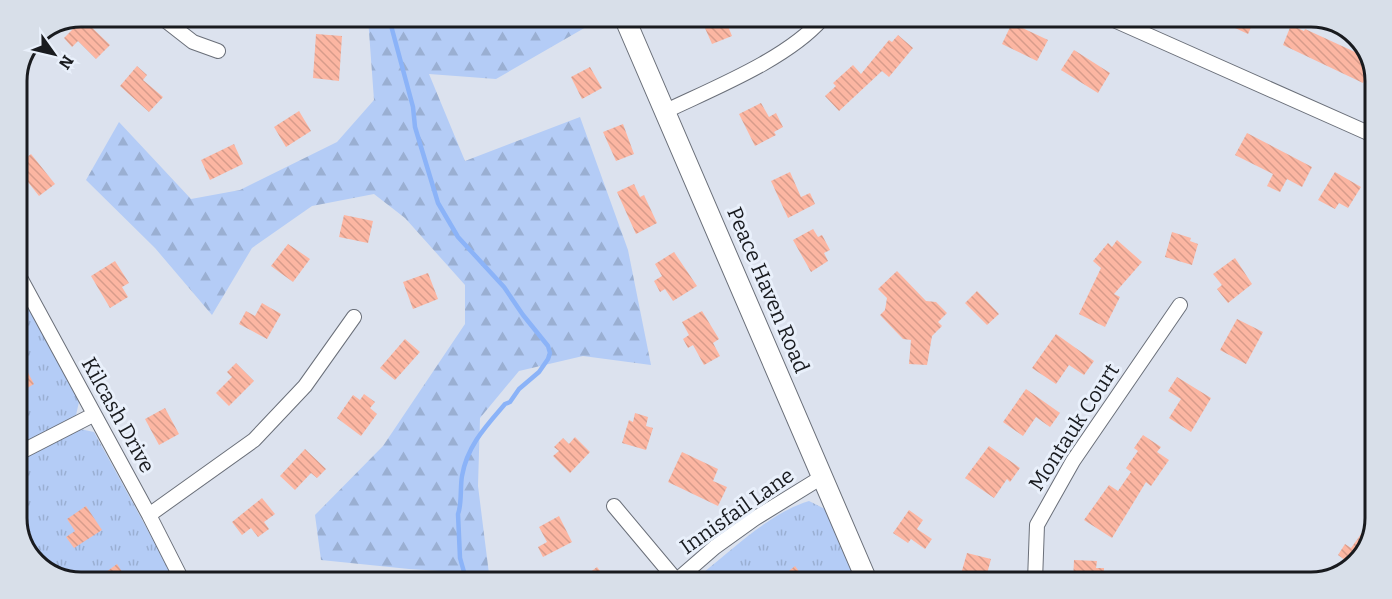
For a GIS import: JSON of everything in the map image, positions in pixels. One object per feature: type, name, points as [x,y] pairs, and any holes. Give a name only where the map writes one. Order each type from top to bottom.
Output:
[{"type":"main road","name":"Peace Haven Road","points":[[629,27],[863,572]]},
{"type":"street","points":[[174,27],[193,42],[218,51]]},
{"type":"street","points":[[666,111],[754,69],[815,27]]},
{"type":"street","points":[[1130,27],[1365,132]]},
{"type":"street","name":"Kilcash Drive","points":[[27,291],[93,415],[150,515],[178,572]]},
{"type":"street","name":"Montauk Court","points":[[1035,572],[1036,525],[1074,462],[1180,305]]},
{"type":"street","points":[[150,515],[254,440],[305,386],[354,317]]},
{"type":"street","points":[[27,449],[93,415]]},
{"type":"street","name":"Innisfail Lane","points":[[686,572],[715,547],[754,519],[822,477]]},
{"type":"street","points":[[614,506],[670,572]]},
{"type":"green space","points":[[369,27],[586,27],[496,79],[429,74],[465,161],[580,117],[628,250],[651,365],[583,356],[519,371],[480,418],[478,486],[489,572],[409,569],[321,560],[315,515],[383,446],[465,324],[465,285],[405,218],[374,194],[312,206],[252,248],[212,315],[155,248],[86,180],[119,122],[191,199],[240,190],[337,142],[374,100]]},
{"type":"green space","points":[[27,302],[79,402],[76,415],[27,443]]},
{"type":"green space","points":[[80,429],[94,432],[171,572],[82,572],[54,565],[36,548],[28,528],[27,456]]},
{"type":"green space","points":[[809,501],[827,510],[852,572],[704,572],[763,525],[793,507]]},
{"type":"building","points":[[91,27],[110,45],[96,59],[78,41],[72,47],[64,38],[74,28]]},
{"type":"building","points":[[705,27],[728,27],[732,36],[712,44]]},
{"type":"building","points":[[1010,27],[1020,27],[1048,40],[1037,61],[1002,44]]},
{"type":"building","points":[[1233,27],[1251,27],[1248,34]]},
{"type":"building","points":[[1290,27],[1304,31],[1305,29],[1357,53],[1365,78],[1363,83],[1283,45]]},
{"type":"building","points":[[316,34],[342,36],[339,81],[313,78]]},
{"type":"building","points":[[898,35],[913,48],[889,77],[882,71],[839,111],[825,96],[836,86],[833,83],[853,65],[861,74],[889,40],[892,42]]},
{"type":"building","points":[[1074,50],[1110,73],[1098,93],[1061,70]]},
{"type":"building","points":[[137,66],[147,75],[143,80],[163,97],[149,112],[120,86]]},
{"type":"building","points":[[590,67],[602,88],[582,99],[571,77]]},
{"type":"building","points":[[761,103],[769,117],[776,113],[783,127],[774,132],[776,135],[755,146],[739,114]]},
{"type":"building","points":[[299,111],[311,131],[286,147],[274,127]]},
{"type":"building","points":[[623,124],[634,154],[616,161],[603,132]]},
{"type":"building","points":[[1247,133],[1312,167],[1302,187],[1287,179],[1280,192],[1267,186],[1273,174],[1235,155]]},
{"type":"building","points":[[234,144],[243,164],[210,180],[201,160]]},
{"type":"building","points":[[31,154],[55,184],[39,196],[27,181],[27,157]]},
{"type":"building","points":[[790,172],[801,197],[810,193],[815,204],[788,218],[771,181]]},
{"type":"building","points":[[1335,172],[1361,187],[1348,208],[1339,203],[1335,209],[1318,200]]},
{"type":"building","points":[[634,184],[640,197],[644,195],[657,223],[636,234],[617,192]]},
{"type":"building","points":[[344,215],[373,221],[368,243],[339,237]]},
{"type":"building","points":[[813,229],[818,237],[822,235],[830,250],[824,253],[828,261],[811,272],[793,240]]},
{"type":"building","points":[[1172,232],[1191,238],[1190,241],[1198,244],[1192,265],[1165,257]]},
{"type":"building","points":[[1117,240],[1142,262],[1114,294],[1120,297],[1105,327],[1079,314],[1101,268],[1093,261],[1108,243],[1112,247]]},
{"type":"building","points":[[288,244],[310,259],[293,282],[271,266]]},
{"type":"building","points":[[674,252],[697,286],[673,301],[665,289],[660,292],[654,281],[662,276],[655,264]]},
{"type":"building","points":[[1235,258],[1252,284],[1228,303],[1217,289],[1222,285],[1213,274]]},
{"type":"building","points":[[115,261],[129,283],[122,287],[128,297],[110,308],[91,276]]},
{"type":"building","points":[[897,271],[926,301],[936,302],[947,313],[938,322],[942,326],[932,336],[927,365],[909,364],[911,340],[903,339],[880,315],[885,310],[887,298],[878,289]]},
{"type":"building","points":[[428,273],[438,299],[413,309],[403,282]]},
{"type":"building","points":[[977,291],[999,314],[987,325],[965,303]]},
{"type":"building","points":[[262,303],[281,314],[267,339],[239,324],[246,311],[255,316]]},
{"type":"building","points":[[702,311],[719,339],[713,343],[720,356],[704,365],[693,345],[688,348],[683,339],[689,335],[682,322]]},
{"type":"building","points":[[1237,319],[1263,332],[1246,364],[1220,350]]},
{"type":"building","points":[[1056,334],[1094,361],[1084,375],[1069,365],[1056,384],[1032,368]]},
{"type":"building","points":[[405,339],[420,352],[395,380],[380,368]]},
{"type":"building","points":[[236,363],[254,381],[229,406],[216,393],[232,377],[227,372]]},
{"type":"building","points":[[27,371],[34,384],[27,388]]},
{"type":"building","points":[[1177,377],[1211,398],[1191,432],[1169,418],[1181,399],[1168,391]]},
{"type":"building","points":[[1026,389],[1060,413],[1050,427],[1036,417],[1023,436],[1003,422]]},
{"type":"building","points":[[364,394],[375,402],[370,408],[377,414],[361,436],[337,418],[353,395],[360,400]]},
{"type":"building","points":[[165,408],[179,434],[159,445],[145,419]]},
{"type":"building","points":[[635,413],[648,417],[646,426],[653,428],[646,450],[622,443],[629,420],[633,422]]},
{"type":"building","points":[[1143,435],[1161,447],[1157,452],[1169,460],[1151,486],[1146,482],[1112,538],[1084,520],[1109,485],[1118,491],[1131,472],[1126,468],[1138,451],[1134,448]]},
{"type":"building","points":[[575,437],[590,452],[570,473],[553,456],[559,451],[554,447],[563,438],[569,444]]},
{"type":"building","points":[[989,446],[1020,468],[1010,482],[1007,479],[994,498],[965,478]]},
{"type":"building","points":[[305,449],[326,469],[317,478],[311,473],[295,490],[280,476]]},
{"type":"building","points":[[682,452],[718,469],[713,481],[727,487],[718,506],[668,482]]},
{"type":"building","points":[[262,498],[275,514],[264,522],[269,529],[258,537],[251,528],[242,535],[232,522]]},
{"type":"building","points":[[86,506],[102,530],[74,548],[66,537],[75,531],[67,519]]},
{"type":"building","points":[[909,510],[923,520],[917,529],[932,539],[925,549],[911,539],[908,543],[893,533]]},
{"type":"building","points":[[559,516],[572,542],[543,557],[538,547],[547,542],[539,527]]},
{"type":"building","points":[[1363,531],[1358,545],[1349,556],[1345,560],[1338,555],[1345,544],[1351,548]]},
{"type":"building","points":[[967,553],[991,559],[987,572],[962,572]]},
{"type":"building","points":[[1074,560],[1097,561],[1096,568],[1104,568],[1104,572],[1073,572]]},
{"type":"building","points":[[117,564],[122,572],[106,572]]},
{"type":"building","points":[[795,566],[799,572],[788,572]]},
{"type":"building","points":[[597,567],[601,572],[590,572]]},
{"type":"waterway","points":[[391,27],[413,107],[415,127],[438,203],[458,237],[504,287],[548,346],[550,353],[539,372],[519,389],[484,429],[468,455],[462,476],[458,514],[460,558],[464,572]]}]
